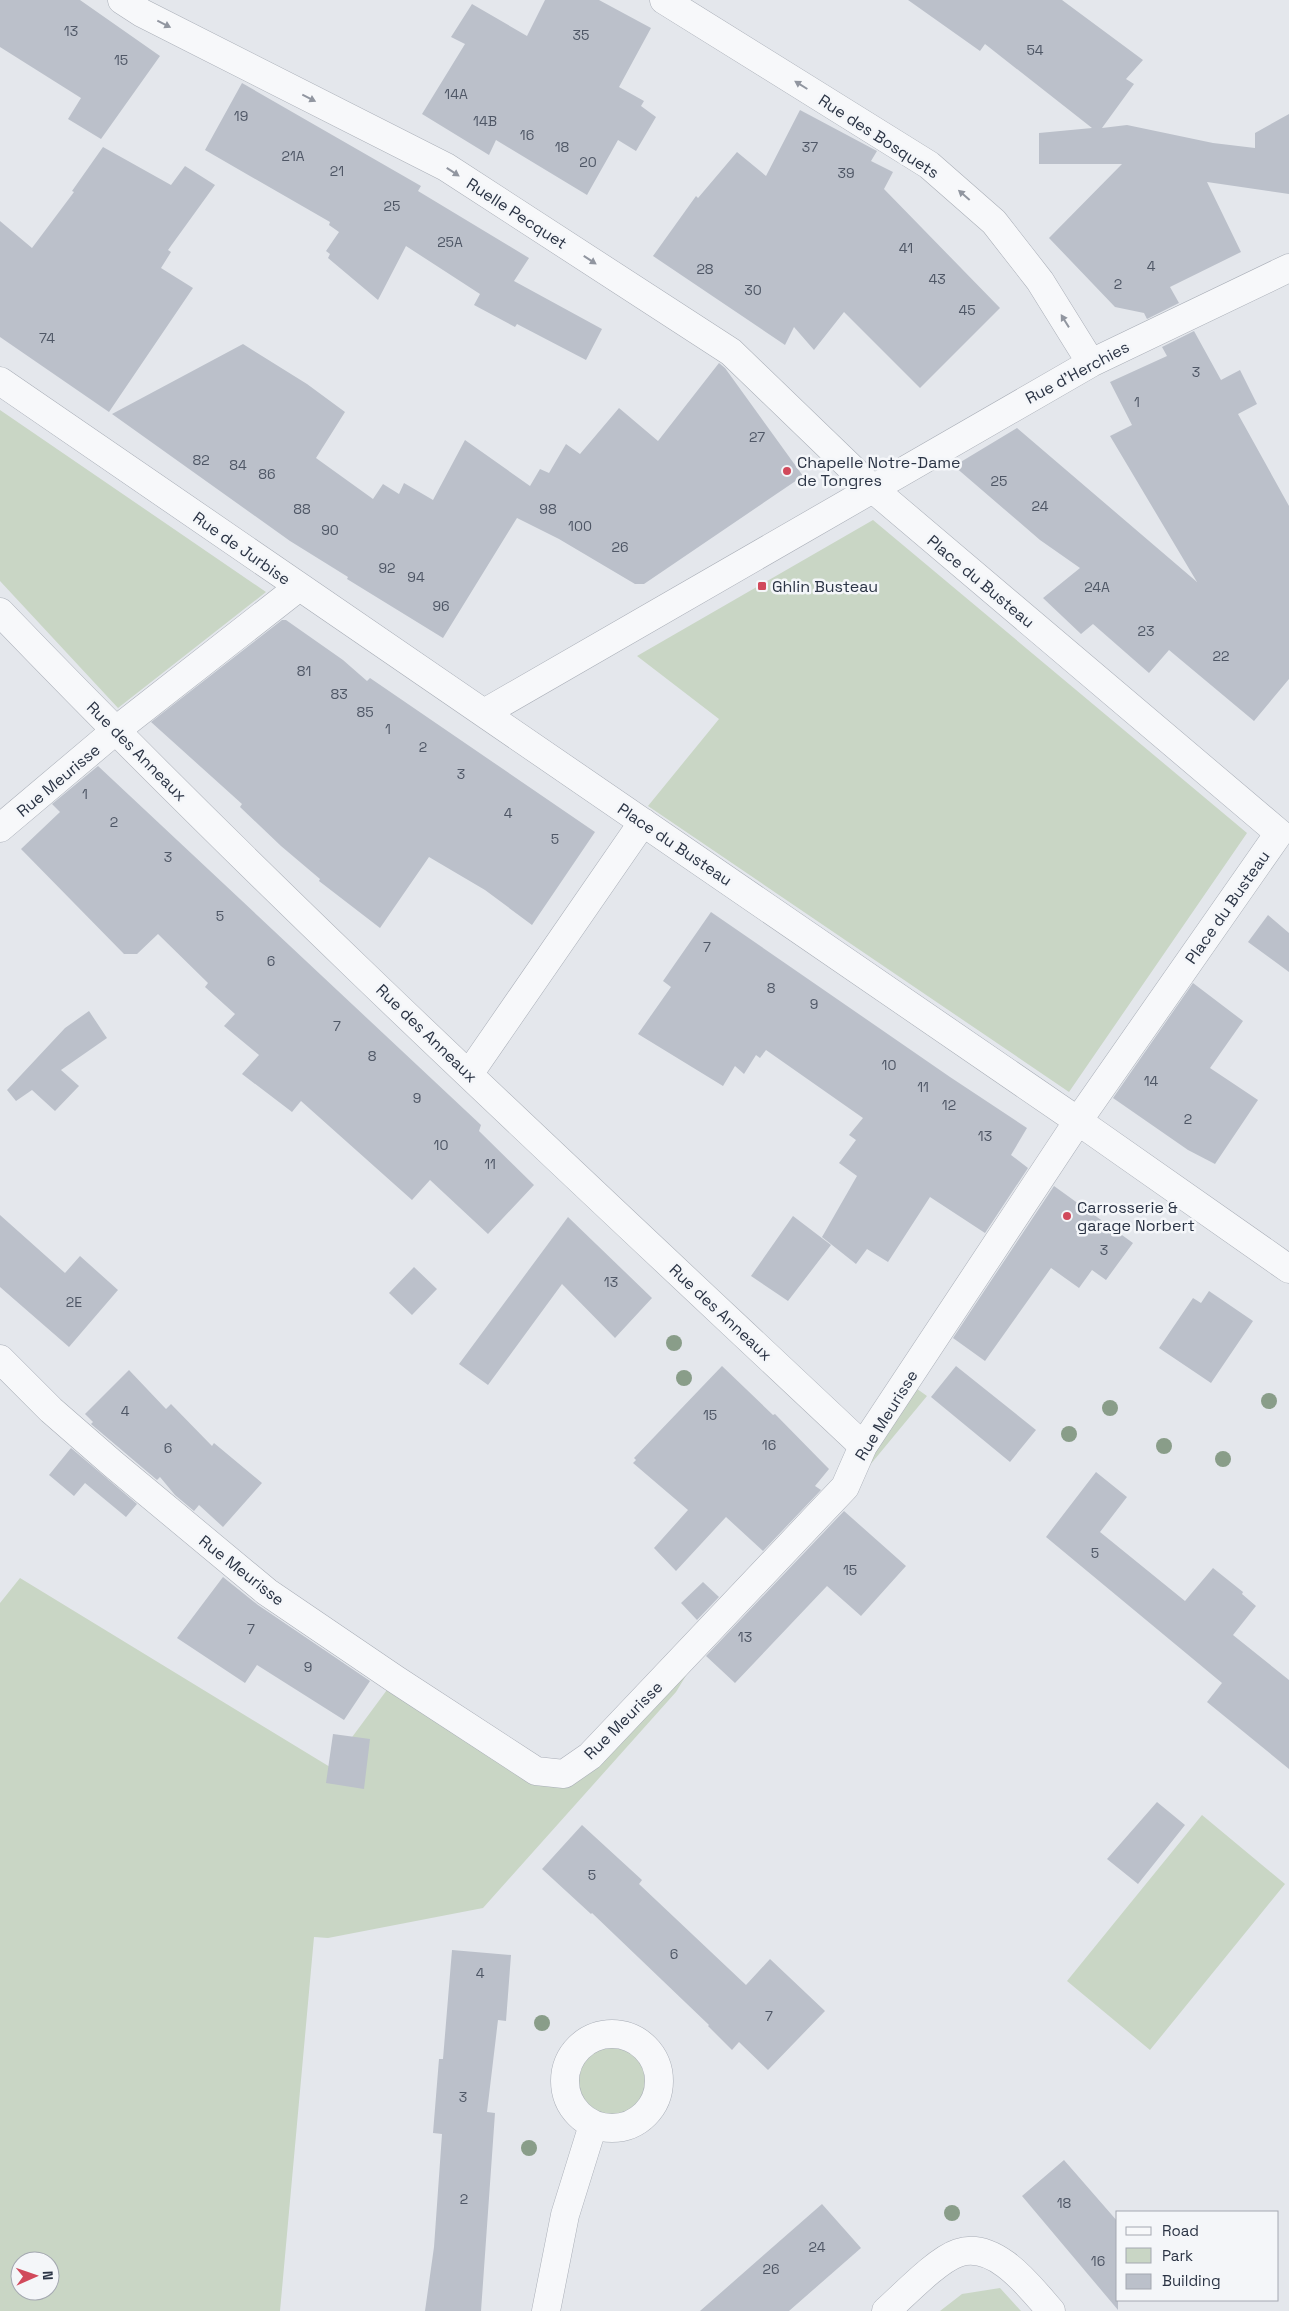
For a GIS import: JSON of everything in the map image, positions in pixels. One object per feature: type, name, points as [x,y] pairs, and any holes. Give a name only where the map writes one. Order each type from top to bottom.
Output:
[{"type":"street","name":"Ruelle Pecquet","points":[[122,0],[142,13],[446,168],[592,261],[731,352],[872,488]]},
{"type":"street","name":"Rue des Bosquets","points":[[664,0],[929,165],[994,222],[1040,281],[1090,363]]},
{"type":"street","name":"Rue d'Herchies","points":[[872,488],[1090,363],[1289,268]]},
{"type":"street","name":"Rue de Jurbise","points":[[0,381],[484,713]]},
{"type":"street","points":[[484,713],[872,488]]},
{"type":"street","name":"Place du Busteau","points":[[484,713],[1078,1121],[1284,837],[872,488]]},
{"type":"street","name":"Rue Meurisse","points":[[0,828],[115,731],[299,587]]},
{"type":"street","name":"Rue des Anneaux","points":[[0,612],[115,731],[469,1074],[863,1446]]},
{"type":"street","points":[[469,1074],[643,822]]},
{"type":"street","points":[[1078,1121],[1289,1269]]},
{"type":"street","name":"Rue Meurisse","points":[[0,1359],[52,1410],[113,1464],[268,1592],[395,1679],[536,1771],[564,1774],[590,1756],[845,1488],[863,1446],[1078,1121]]},
{"type":"street","points":[[546,2311],[566,2215],[593,2125]]},
{"type":"street","points":[[886,2311],[942,2262],[957,2253],[968,2251],[978,2251],[992,2256],[1019,2276],[1051,2311]]},
{"type":"green space","points":[[0,410],[266,592],[118,708],[0,581]]},
{"type":"green space","points":[[873,520],[1247,833],[1069,1092],[648,806],[719,719],[637,656]]},
{"type":"green space","points":[[906,1381],[927,1396],[784,1569],[701,1651],[676,1692],[483,1908],[328,1938],[314,1937],[280,2311],[0,2311],[0,1603],[20,1578],[330,1767],[395,1679],[564,1774],[781,1556]]},
{"type":"green space","points":[[1202,1815],[1285,1884],[1150,2050],[1067,1981]]},
{"type":"green space","points":[[611,2046],[624,2049],[636,2056],[643,2068],[646,2081],[643,2094],[636,2106],[624,2113],[611,2116],[598,2113],[586,2106],[579,2094],[576,2081],[579,2068],[586,2056],[598,2049]]},
{"type":"green space","points":[[1000,2288],[1021,2311],[940,2311],[962,2294]]},
{"type":"building","points":[[0,0],[80,0],[160,56],[101,139],[68,119],[81,98],[0,47]]},
{"type":"building","points":[[545,0],[599,0],[651,28],[619,87],[644,101],[641,106],[656,117],[636,151],[618,140],[587,195],[496,140],[489,155],[422,114],[465,44],[451,37],[472,4],[527,36]]},
{"type":"building","points":[[908,0],[1062,0],[1143,60],[1126,79],[1134,84],[1102,128],[1127,125],[1213,143],[1255,148],[1255,133],[1289,114],[1289,194],[1207,182],[1241,252],[1170,287],[1179,303],[1147,319],[1144,313],[1115,307],[1049,238],[1122,164],[1039,164],[1039,133],[1092,128],[985,44],[980,51]]},
{"type":"building","points":[[242,83],[421,186],[418,191],[529,258],[514,281],[602,329],[586,360],[517,324],[515,327],[474,305],[480,294],[406,246],[378,300],[328,258],[330,254],[326,251],[339,232],[329,225],[330,222],[205,150]]},
{"type":"building","points":[[800,110],[877,151],[871,161],[893,172],[884,189],[1000,308],[920,388],[844,312],[814,350],[794,327],[785,345],[653,256],[696,196],[698,198],[737,152],[766,176]]},
{"type":"building","points":[[103,147],[171,185],[185,166],[215,185],[168,250],[171,252],[161,268],[193,288],[109,412],[0,337],[0,221],[32,248],[74,192],[72,191]]},
{"type":"building","points":[[1194,331],[1221,380],[1240,370],[1257,404],[1238,414],[1289,506],[1289,679],[1254,721],[1169,650],[1149,673],[1093,624],[1081,634],[1043,598],[1080,568],[1040,540],[954,466],[1017,428],[1197,582],[1110,436],[1132,425],[1110,382],[1167,356],[1162,347]]},
{"type":"building","points":[[243,344],[307,384],[345,412],[316,458],[373,499],[383,484],[399,494],[404,483],[433,500],[465,440],[530,486],[540,469],[549,473],[566,444],[580,454],[619,408],[658,441],[719,363],[725,368],[803,476],[644,584],[635,584],[559,539],[517,518],[443,638],[347,579],[348,577],[290,541],[112,414]]},
{"type":"building","points":[[282,620],[286,620],[343,660],[367,681],[370,678],[595,832],[532,925],[485,890],[429,857],[380,928],[319,881],[320,879],[281,846],[240,807],[242,804],[151,722]]},
{"type":"building","points":[[98,766],[481,1125],[479,1131],[534,1185],[488,1234],[430,1180],[412,1200],[301,1101],[292,1112],[242,1074],[259,1055],[224,1026],[235,1014],[205,987],[208,983],[158,934],[137,954],[124,954],[21,849],[60,812],[52,804]]},
{"type":"building","points":[[711,912],[1027,1128],[1011,1155],[1028,1168],[985,1233],[930,1197],[888,1262],[867,1249],[856,1264],[822,1237],[857,1176],[839,1163],[856,1140],[849,1135],[863,1118],[766,1050],[760,1058],[756,1055],[744,1074],[735,1066],[723,1086],[638,1034],[671,987],[663,981]]},
{"type":"building","points":[[1268,915],[1289,933],[1289,972],[1248,942]]},
{"type":"building","points":[[1193,983],[1243,1021],[1210,1068],[1258,1100],[1215,1164],[1188,1150],[1113,1098]]},
{"type":"building","points":[[89,1011],[107,1038],[61,1070],[79,1086],[55,1111],[32,1090],[16,1101],[7,1090],[65,1028]]},
{"type":"building","points":[[1054,1186],[1133,1243],[1106,1280],[1092,1270],[1079,1288],[1051,1268],[985,1361],[953,1338]]},
{"type":"building","points":[[0,1215],[65,1273],[80,1256],[118,1290],[69,1347],[0,1287]]},
{"type":"building","points":[[793,1216],[831,1245],[788,1301],[751,1276]]},
{"type":"building","points":[[568,1217],[652,1298],[615,1338],[562,1284],[488,1385],[459,1364]]},
{"type":"building","points":[[414,1267],[437,1289],[412,1315],[389,1293]]},
{"type":"building","points":[[1209,1291],[1253,1321],[1211,1383],[1159,1348],[1193,1298],[1201,1303]]},
{"type":"building","points":[[722,1366],[773,1415],[775,1414],[829,1469],[815,1486],[821,1490],[763,1551],[726,1517],[676,1571],[654,1548],[688,1510],[633,1463],[636,1460],[634,1458]]},
{"type":"building","points":[[956,1366],[1036,1430],[1010,1462],[931,1397]]},
{"type":"building","points":[[129,1370],[166,1409],[171,1404],[212,1446],[214,1443],[262,1483],[223,1527],[199,1505],[194,1511],[175,1495],[160,1477],[157,1480],[91,1424],[93,1422],[85,1414]]},
{"type":"building","points":[[71,1448],[137,1504],[126,1517],[85,1483],[74,1496],[49,1475]]},
{"type":"building","points":[[1096,1472],[1127,1497],[1100,1532],[1185,1601],[1213,1568],[1243,1592],[1242,1594],[1256,1606],[1233,1635],[1289,1680],[1289,1769],[1207,1702],[1222,1683],[1046,1537]]},
{"type":"building","points":[[844,1511],[906,1566],[861,1616],[827,1586],[735,1683],[706,1656]]},
{"type":"building","points":[[223,1577],[258,1605],[370,1681],[344,1720],[257,1665],[245,1683],[177,1638]]},
{"type":"building","points":[[703,1582],[719,1597],[697,1620],[681,1603]]},
{"type":"building","points":[[333,1734],[370,1739],[364,1789],[326,1783]]},
{"type":"building","points":[[1157,1802],[1185,1825],[1138,1884],[1107,1859]]},
{"type":"building","points":[[582,1825],[642,1880],[639,1884],[746,1985],[770,1959],[825,2011],[768,2070],[739,2042],[732,2050],[709,2025],[592,1913],[542,1869]]},
{"type":"building","points":[[452,1950],[511,1955],[506,2021],[498,2020],[487,2112],[495,2113],[481,2311],[425,2311],[434,2247],[442,2134],[433,2133],[439,2059],[443,2059]]},
{"type":"building","points":[[1064,2160],[1116,2220],[1116,2301],[1118,2301],[1118,2310],[1022,2196]]},
{"type":"building","points":[[822,2204],[861,2248],[789,2311],[700,2311]]},
{"type":"place","name":"Chapelle Notre-Dame de Tongres","points":[[787,471]]},
{"type":"place","name":"Ghlin Busteau","points":[[762,586]]},
{"type":"place","name":"Carrosserie & garage Norbert","points":[[1067,1216]]}]
